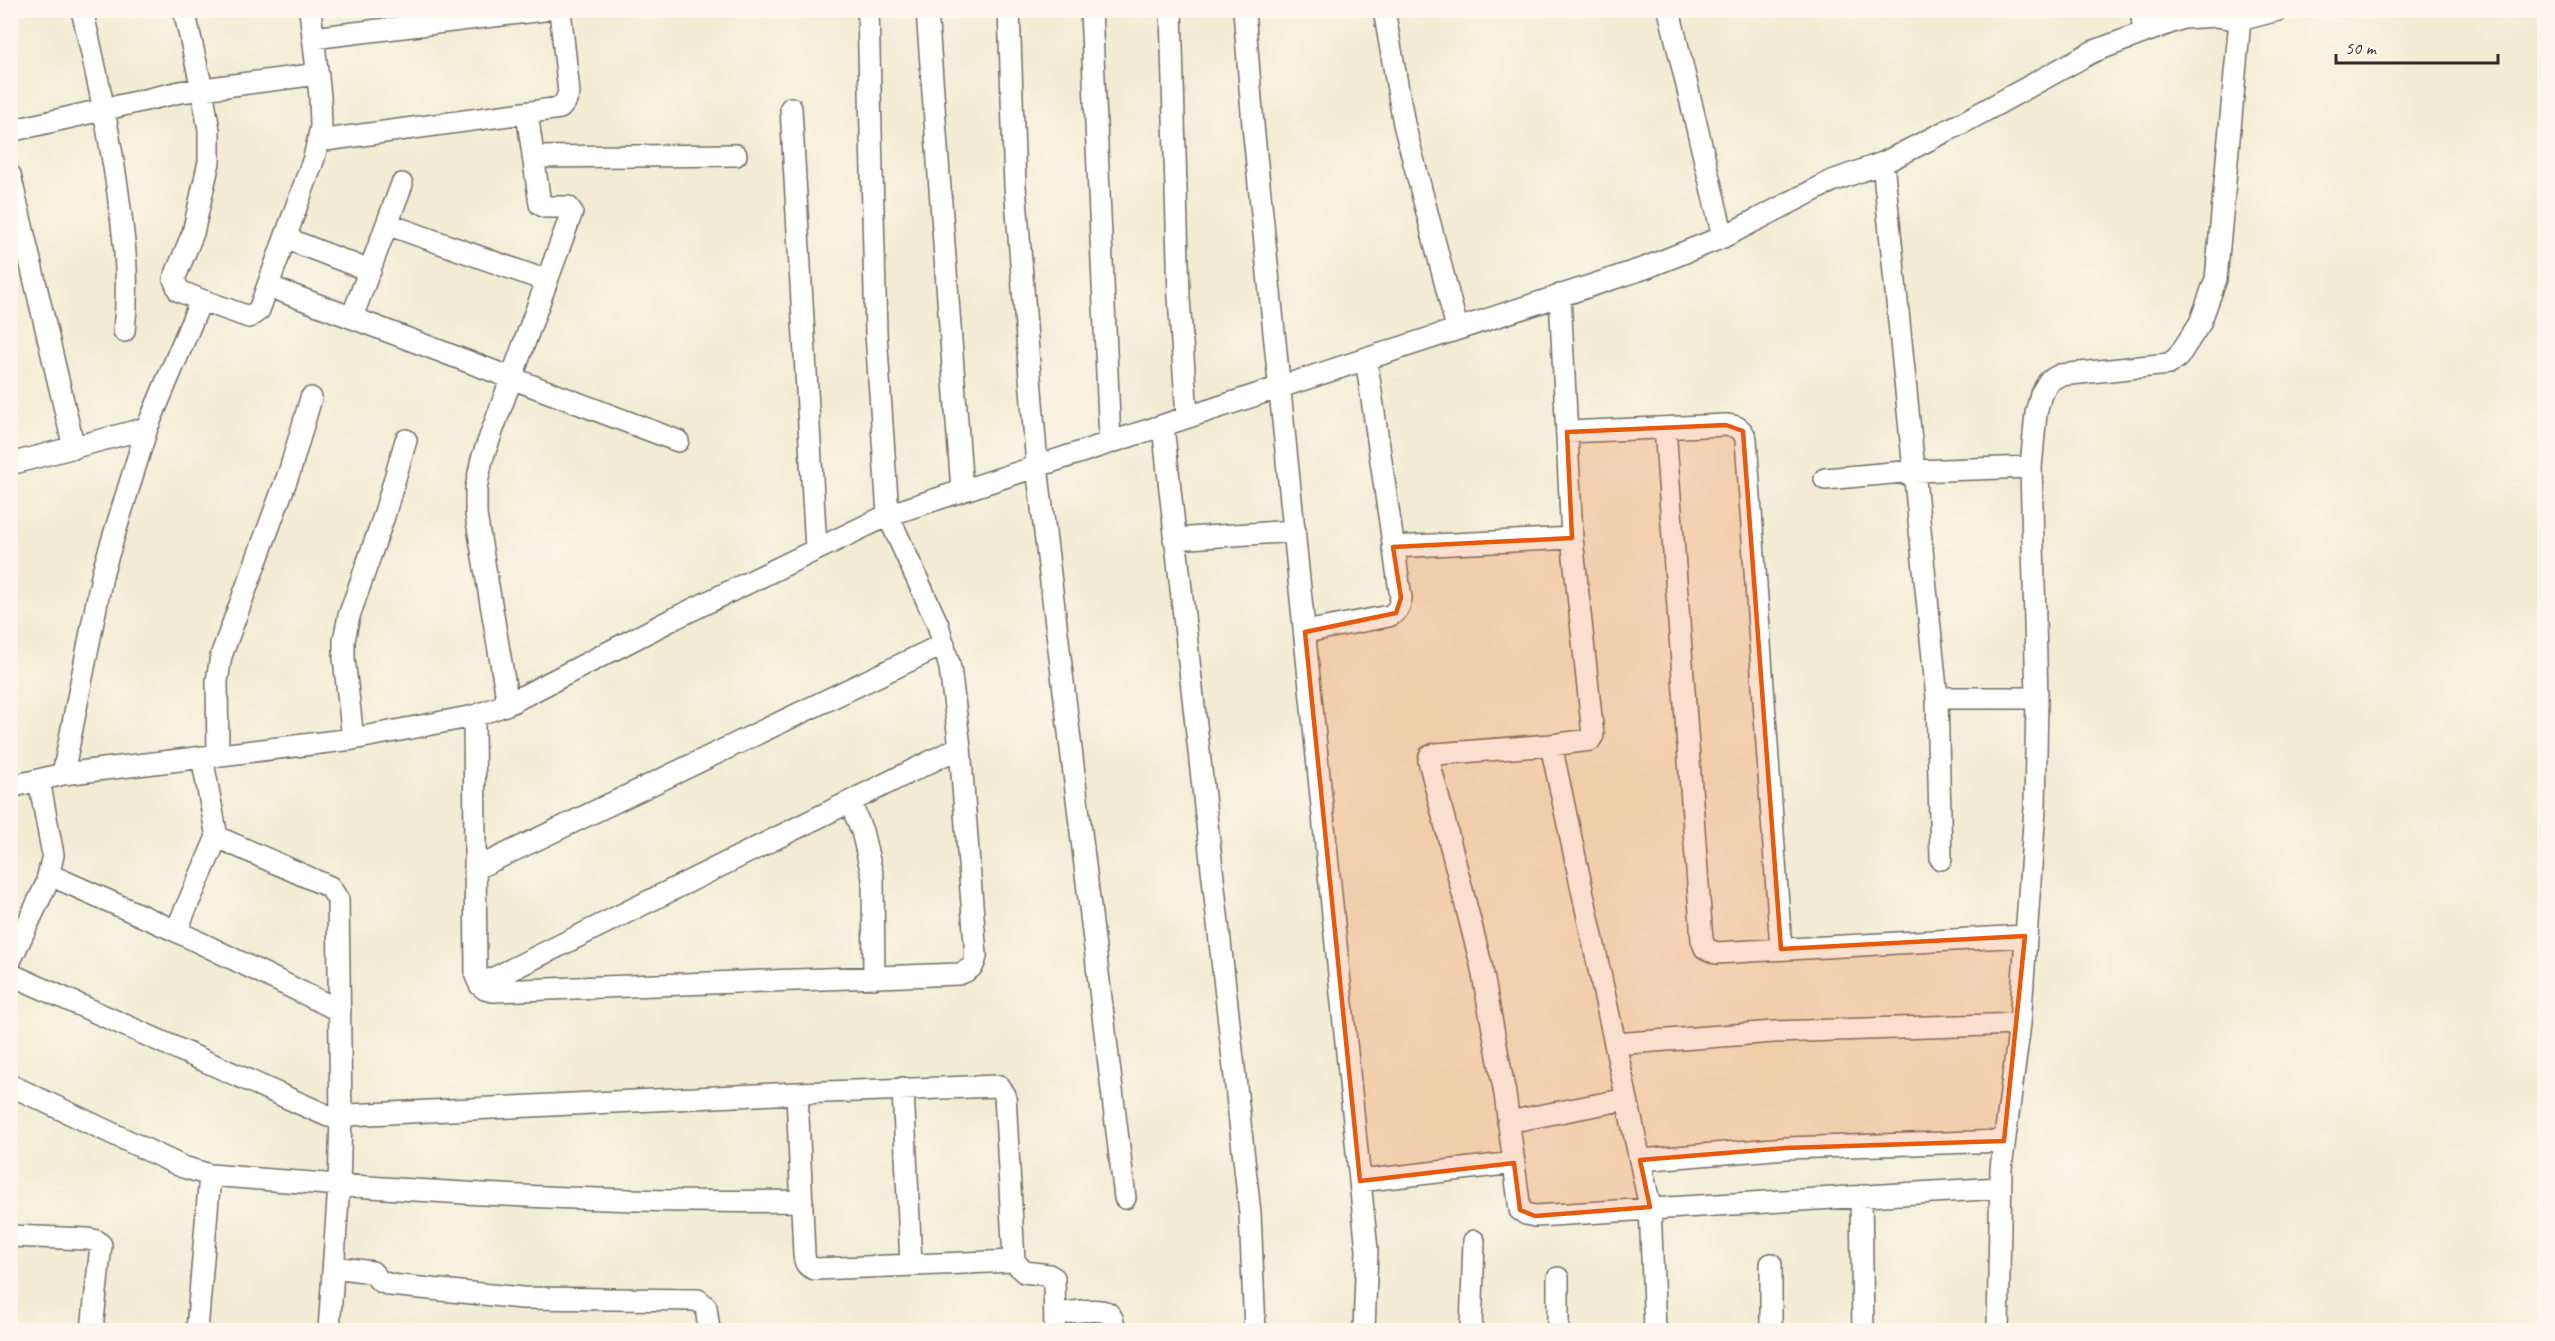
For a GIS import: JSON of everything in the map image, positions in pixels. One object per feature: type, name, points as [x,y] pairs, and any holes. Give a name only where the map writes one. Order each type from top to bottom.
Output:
[{"type":"street","points":[[82,10],[105,109],[126,252],[128,295],[124,331]]},
{"type":"street","points":[[184,10],[209,130],[209,162],[193,232],[174,279],[179,291],[249,317],[259,310],[314,158],[321,127],[318,74],[310,10]]},
{"type":"street","points":[[313,38],[544,10]]},
{"type":"street","points":[[318,141],[560,108],[566,102],[568,93],[560,10]]},
{"type":"street","points":[[474,716],[476,976],[485,990],[959,974],[969,971],[974,965],[976,956],[960,747],[950,668],[945,644],[888,515],[876,333],[868,10]]},
{"type":"street","points":[[927,10],[962,491]]},
{"type":"street","points":[[1009,10],[1015,186],[1037,466],[1125,1198]]},
{"type":"street","points":[[1091,10],[1110,442]]},
{"type":"street","points":[[1171,10],[1179,297],[1187,417]]},
{"type":"street","points":[[1244,10],[1253,125],[1360,1181],[1366,1250],[1364,1330]]},
{"type":"street","points":[[1384,10],[1404,124],[1457,328]]},
{"type":"street","points":[[1669,10],[1723,237]]},
{"type":"street","points":[[2141,10],[2144,32]]},
{"type":"street","points":[[10,787],[63,774],[352,739],[474,716],[508,704],[888,515],[1645,268],[1723,237],[1832,181],[1883,163],[1968,120],[2092,52],[2183,18],[2216,16],[2240,20],[2278,10]]},
{"type":"street","points":[[1998,1330],[2000,1188],[2020,1024],[2035,809],[2037,698],[2031,467],[2036,413],[2041,394],[2049,381],[2060,375],[2074,372],[2169,364],[2178,357],[2200,323],[2216,279],[2240,20]]},
{"type":"street","points":[[10,131],[202,89],[318,74]]},
{"type":"street","points":[[791,108],[816,549]]},
{"type":"street","points":[[508,704],[476,515],[476,488],[482,459],[572,212],[568,207],[544,207],[540,204],[527,113]]},
{"type":"street","points":[[533,157],[736,155]]},
{"type":"street","points":[[1883,163],[1937,698],[1941,859]]},
{"type":"street","points":[[10,175],[74,448]]},
{"type":"street","points":[[352,317],[402,184]]},
{"type":"street","points":[[387,224],[547,281]]},
{"type":"street","points":[[285,238],[370,271]]},
{"type":"street","points":[[268,286],[512,376],[678,441]]},
{"type":"street","points":[[1560,294],[1572,538],[1593,735],[1590,740],[1583,742],[1436,754],[1430,756],[1428,760],[1481,964],[1508,1122],[1520,1210],[1535,1216],[1650,1207],[2000,1188]]},
{"type":"street","points":[[63,774],[103,571],[147,428],[201,300]]},
{"type":"street","points":[[1305,632],[1396,613],[1401,598],[1366,358]]},
{"type":"street","points":[[176,931],[217,837],[210,756],[221,656],[290,470],[311,398]]},
{"type":"street","points":[[1163,426],[1250,1213],[1255,1330]]},
{"type":"street","points":[[1567,432],[1736,426],[1743,431],[1746,439],[1781,949]]},
{"type":"street","points":[[10,464],[147,428]]},
{"type":"street","points":[[1665,428],[1702,940],[1705,948],[1716,952],[2025,936]]},
{"type":"street","points":[[352,739],[344,640],[349,616],[384,516],[406,440]]},
{"type":"street","points":[[1825,479],[1914,471],[2031,467]]},
{"type":"street","points":[[1174,539],[1295,531]]},
{"type":"street","points":[[1394,547],[1572,538]]},
{"type":"street","points":[[475,869],[945,644]]},
{"type":"street","points":[[1937,698],[2037,698]]},
{"type":"street","points":[[1551,745],[1650,1207],[1655,1330]]},
{"type":"street","points":[[480,985],[960,747]]},
{"type":"street","points":[[10,961],[50,875],[53,855],[51,834],[39,780]]},
{"type":"street","points":[[850,802],[862,831],[873,878],[874,978]]},
{"type":"street","points":[[217,837],[330,886],[339,910],[341,1117],[339,1185],[329,1330]]},
{"type":"street","points":[[50,875],[176,931],[340,1011]]},
{"type":"street","points":[[10,974],[328,1116],[992,1085],[1003,1089],[1014,1261],[1024,1272],[1049,1275],[1054,1278],[1055,1322],[1098,1311],[1108,1313],[1112,1318],[1114,1330]]},
{"type":"street","points":[[1615,1044],[1774,1032],[2020,1024]]},
{"type":"street","points":[[10,1085],[183,1167],[210,1175],[555,1198],[696,1203],[802,1201]]},
{"type":"street","points":[[903,1088],[911,1265]]},
{"type":"street","points":[[797,1093],[805,1262],[808,1267],[815,1269],[1014,1261]]},
{"type":"street","points":[[1508,1122],[1627,1099]]},
{"type":"street","points":[[1640,1160],[1786,1148],[2004,1142]]},
{"type":"street","points":[[1360,1181],[1514,1163]]},
{"type":"street","points":[[197,1330],[210,1175]]},
{"type":"street","points":[[1861,1196],[1863,1330]]},
{"type":"street","points":[[10,1236],[88,1239],[97,1241],[101,1245],[92,1330]]},
{"type":"street","points":[[1471,1330],[1474,1241]]},
{"type":"street","points":[[1771,1264],[1771,1330]]},
{"type":"street","points":[[334,1267],[372,1272],[380,1281],[390,1285],[522,1298],[698,1300],[706,1307],[709,1330]]},
{"type":"street","points":[[1558,1278],[1558,1330]]},
{"type":"highlighted area","points":[[1726,425],[1743,431],[1781,949],[2025,936],[2004,1141],[1786,1148],[1640,1160],[1650,1207],[1535,1216],[1520,1210],[1514,1163],[1360,1181],[1305,632],[1396,613],[1401,598],[1393,547],[1572,538],[1567,432]]}]
